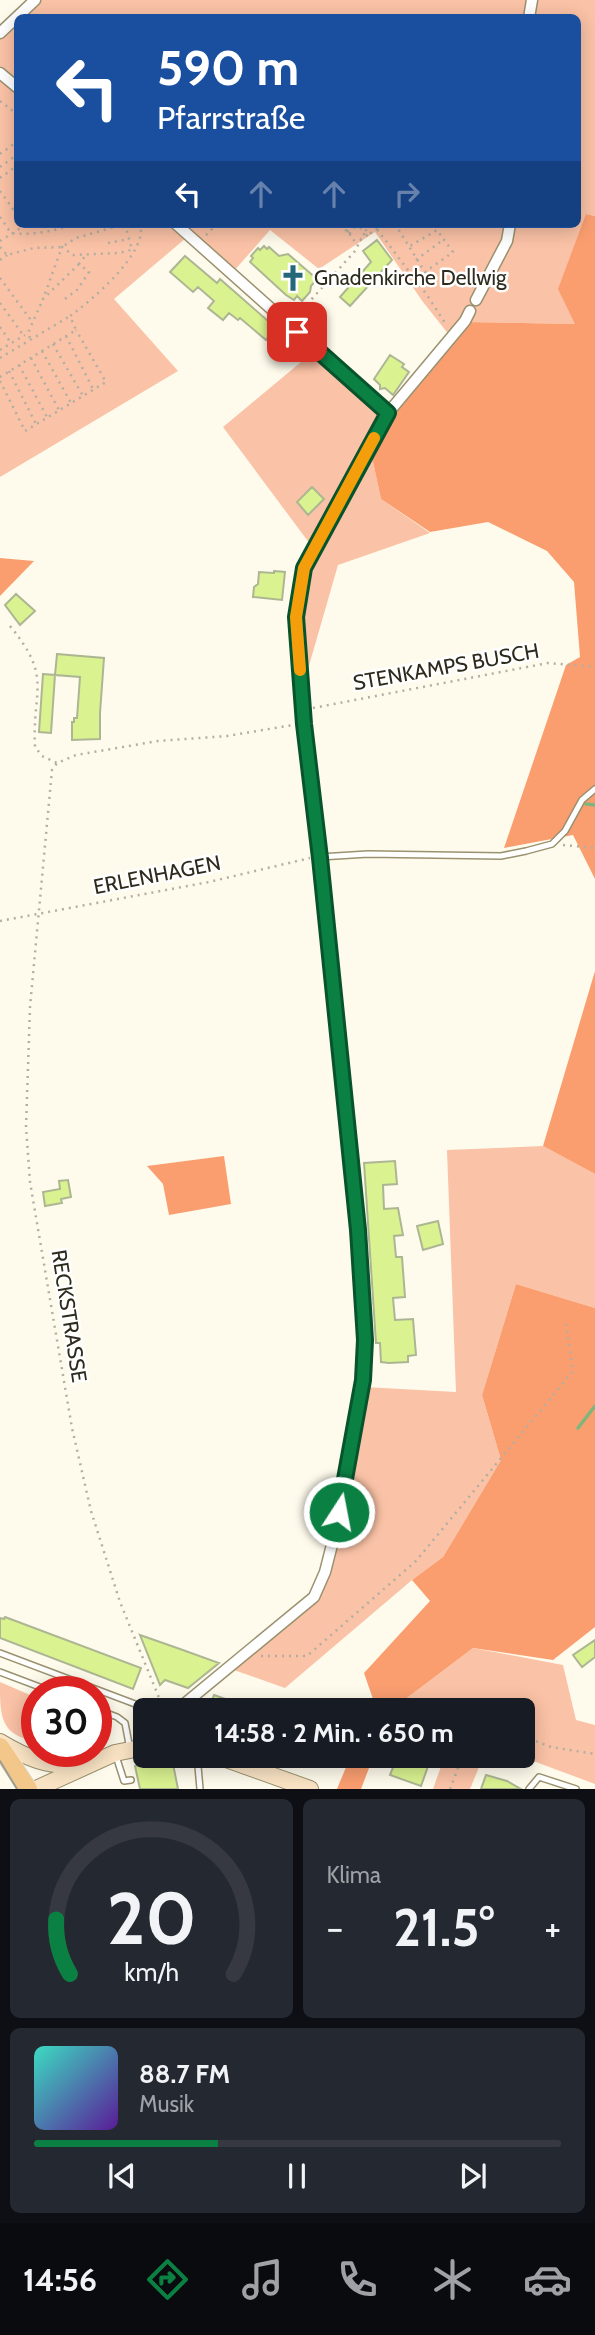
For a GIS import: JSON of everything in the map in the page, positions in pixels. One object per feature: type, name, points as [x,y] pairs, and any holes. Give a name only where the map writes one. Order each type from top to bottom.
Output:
[{"type":"main road","points":[[0,1744],[29,1789]]},
{"type":"street","points":[[20,14],[35,0]]},
{"type":"street","points":[[0,33],[14,20]]},
{"type":"street","points":[[0,73],[14,85]]},
{"type":"street","points":[[181,228],[388,413]]},
{"type":"street","points":[[476,300],[507,241],[509,228]]},
{"type":"street","points":[[192,1698],[314,1597],[335,1533],[365,1359],[358,1230],[304,724],[296,617],[304,568],[388,413],[470,311]]},
{"type":"street","points":[[0,1744],[21,1754]]},
{"type":"street","points":[[112,1756],[130,1750]]},
{"type":"street","points":[[36,1789],[81,1767]]},
{"type":"street","points":[[251,1768],[310,1789]]},
{"type":"lane","points":[[320,858],[368,854],[500,856],[552,844],[565,831],[582,800],[595,789]]},
{"type":"lane","points":[[0,1653],[133,1703]]},
{"type":"lane","points":[[0,1672],[21,1680]]},
{"type":"lane","points":[[112,1715],[125,1723],[130,1750],[124,1781],[131,1780]]},
{"type":"lane","points":[[198,1768],[200,1789]]},
{"type":"lane","points":[[529,1789],[538,1777],[576,1789]]},
{"type":"path","points":[[0,101],[14,112]]},
{"type":"path","points":[[0,191],[13,209]]},
{"type":"path","points":[[1,219],[11,233]]},
{"type":"path","points":[[0,241],[19,228]]},
{"type":"path","points":[[11,233],[41,233],[61,228]]},
{"type":"path","points":[[0,260],[7,255],[34,248],[62,247],[76,238],[111,228]]},
{"type":"path","points":[[126,228],[133,250]]},
{"type":"path","points":[[0,358],[70,316],[112,279],[133,250],[142,232],[141,228]]},
{"type":"path","points":[[344,228],[356,241],[377,229],[427,295],[453,335]]},
{"type":"path","points":[[346,232],[351,228]]},
{"type":"path","points":[[351,237],[353,228]]},
{"type":"path","points":[[297,332],[319,309],[310,301],[355,250],[363,231],[358,228]]},
{"type":"path","points":[[360,228],[369,234]]},
{"type":"path","points":[[398,228],[425,272],[453,252],[437,230],[410,246]]},
{"type":"path","points":[[199,243],[212,230]]},
{"type":"path","points":[[108,243],[130,239]]},
{"type":"path","points":[[416,260],[444,239]]},
{"type":"path","points":[[0,247],[7,255]]},
{"type":"path","points":[[62,247],[73,255],[86,256],[133,250]]},
{"type":"path","points":[[0,350],[26,334],[33,323],[62,247]]},
{"type":"path","points":[[43,299],[86,256]]},
{"type":"path","points":[[65,299],[77,290],[89,272],[79,264]]},
{"type":"path","points":[[0,278],[33,323]]},
{"type":"path","points":[[0,303],[31,339]]},
{"type":"path","points":[[70,316],[106,382],[25,431],[0,379],[76,330]]},
{"type":"path","points":[[0,327],[11,343]]},
{"type":"path","points":[[66,336],[93,390]]},
{"type":"path","points":[[53,344],[83,396]]},
{"type":"path","points":[[42,351],[71,403]]},
{"type":"path","points":[[31,358],[59,410]]},
{"type":"path","points":[[19,365],[47,417]]},
{"type":"path","points":[[9,371],[36,424]]},
{"type":"path","points":[[10,626],[26,645],[38,675],[35,747],[42,756],[57,763],[76,755],[158,741],[227,736],[304,724]]},
{"type":"path","name":"STENKAMPS BUSCH","points":[[303,710],[548,663],[595,667]]},
{"type":"path","name":"RECKSTRASSE","points":[[57,763],[52,771],[30,1007],[26,1103],[30,1182],[72,1428],[86,1491],[120,1602],[159,1698]]},
{"type":"path","points":[[552,844],[595,848]]},
{"type":"path","name":"ERLENHAGEN","points":[[0,921],[209,882],[301,859],[320,858]]},
{"type":"path","points":[[244,1656],[307,1656],[416,1561],[573,1371],[566,1324]]},
{"type":"path","points":[[535,1741],[551,1747],[595,1754]]},
{"type":"path","points":[[450,1789],[458,1768]]},
{"type":"shaded area","points":[[37,0],[531,0],[528,14],[21,14]]},
{"type":"shaded area","points":[[535,0],[595,0],[595,216],[586,214],[576,324],[466,322],[509,242],[511,228],[581,228],[581,14],[533,14]]},
{"type":"shaded area","points":[[14,20],[14,78],[0,66],[0,32]]},
{"type":"shaded area","points":[[0,72],[14,84],[14,228],[175,228],[186,238],[114,299],[178,371],[0,477]]},
{"type":"shaded area","points":[[586,214],[595,216],[595,879],[573,835],[504,848],[566,665],[580,657],[574,582],[547,551],[488,522],[430,532],[381,499],[372,457],[389,415],[466,322],[575,324],[558,289]]},
{"type":"shaded area","points":[[183,228],[508,228],[501,252],[486,283],[450,336],[375,232],[319,269],[270,230],[233,272]]},
{"type":"shaded area","points":[[313,352],[385,414],[313,548],[223,427]]},
{"type":"shaded area","points":[[372,457],[381,499],[430,533],[338,565],[308,669],[303,616],[312,569]]},
{"type":"shaded area","points":[[0,558],[34,561],[0,596]]},
{"type":"shaded area","points":[[595,971],[595,1174],[543,1146]]},
{"type":"shaded area","points":[[543,1146],[595,1174],[595,1308],[516,1284],[482,1395],[501,1460],[443,1557],[285,1688],[231,1669],[314,1597],[327,1564],[364,1387],[456,1392],[447,1150]]},
{"type":"shaded area","points":[[224,1156],[231,1204],[169,1215],[163,1184],[147,1166]]},
{"type":"shaded area","points":[[516,1284],[595,1308],[595,1627],[553,1660],[473,1648],[407,1698],[373,1698],[364,1673],[430,1601],[412,1580],[443,1557],[501,1460],[482,1395]]},
{"type":"shaded area","points":[[473,1648],[563,1665],[576,1720],[595,1725],[595,1784],[535,1762],[535,1698],[407,1698]]},
{"type":"shaded area","points":[[0,1682],[21,1691],[21,1737],[9,1729],[2,1715]]},
{"type":"shaded area","points":[[346,1768],[369,1768],[361,1789],[337,1789]]},
{"type":"shaded area","points":[[440,1768],[479,1768],[470,1789],[433,1789]]},
{"type":"building","points":[[377,240],[392,260],[350,306],[340,297],[371,262],[363,251]]},
{"type":"building","name":"Gnadenkirche Dellwig","points":[[264,246],[279,256],[288,254],[317,279],[302,301],[297,296],[294,300],[286,295],[250,262],[253,258],[251,256],[258,248],[260,250]]},
{"type":"building","points":[[185,256],[217,283],[220,279],[276,328],[266,340],[240,318],[238,320],[229,313],[223,320],[208,308],[214,301],[198,287],[193,292],[170,272]]},
{"type":"building","points":[[390,355],[404,364],[402,367],[409,372],[393,395],[385,388],[380,389],[374,379]]},
{"type":"building","points":[[312,487],[324,499],[308,515],[297,502]]},
{"type":"building","points":[[259,572],[285,572],[282,600],[253,597]]},
{"type":"building","points":[[16,594],[35,611],[20,625],[5,605]]},
{"type":"building","points":[[57,654],[104,658],[100,739],[72,740],[72,722],[77,718],[80,677],[55,675]]},
{"type":"building","points":[[43,674],[55,675],[51,733],[39,732]]},
{"type":"building","points":[[395,1161],[397,1184],[383,1185],[384,1209],[398,1208],[403,1235],[394,1236],[396,1257],[402,1257],[405,1297],[393,1298],[395,1320],[413,1319],[416,1355],[408,1356],[408,1362],[389,1363],[381,1362],[380,1343],[376,1343],[364,1163]]},
{"type":"building","points":[[68,1180],[71,1197],[61,1199],[62,1203],[45,1206],[43,1192],[60,1189],[59,1181]]},
{"type":"building","points":[[438,1221],[443,1244],[423,1250],[417,1226]]},
{"type":"building","points":[[5,1617],[141,1668],[133,1689],[112,1681],[112,1676],[99,1676],[0,1638],[0,1618]]},
{"type":"building","points":[[140,1635],[219,1663],[188,1688],[165,1680],[160,1685]]},
{"type":"building","points":[[595,1640],[595,1657],[582,1667],[573,1655]]},
{"type":"building","points":[[135,1768],[174,1768],[178,1789],[140,1789]]},
{"type":"building","points":[[393,1768],[427,1768],[421,1786],[390,1775]]},
{"type":"building","points":[[486,1775],[507,1781],[521,1789],[481,1789]]},
{"type":"waterway","points":[[586,804],[595,805]]},
{"type":"waterway","points":[[578,1428],[595,1406]]},
{"type":"tram line","points":[[0,1761],[17,1789]]},
{"type":"slow traffic","points":[[300,670],[296,617],[304,568],[374,438]]},
{"type":"place","name":"Gnadenkirche Dellwig","points":[[293,278]]},
{"type":"route","points":[[297,332],[388,413],[304,568],[296,617],[304,724],[358,1230],[365,1340],[363,1380],[339,1512]]}]
